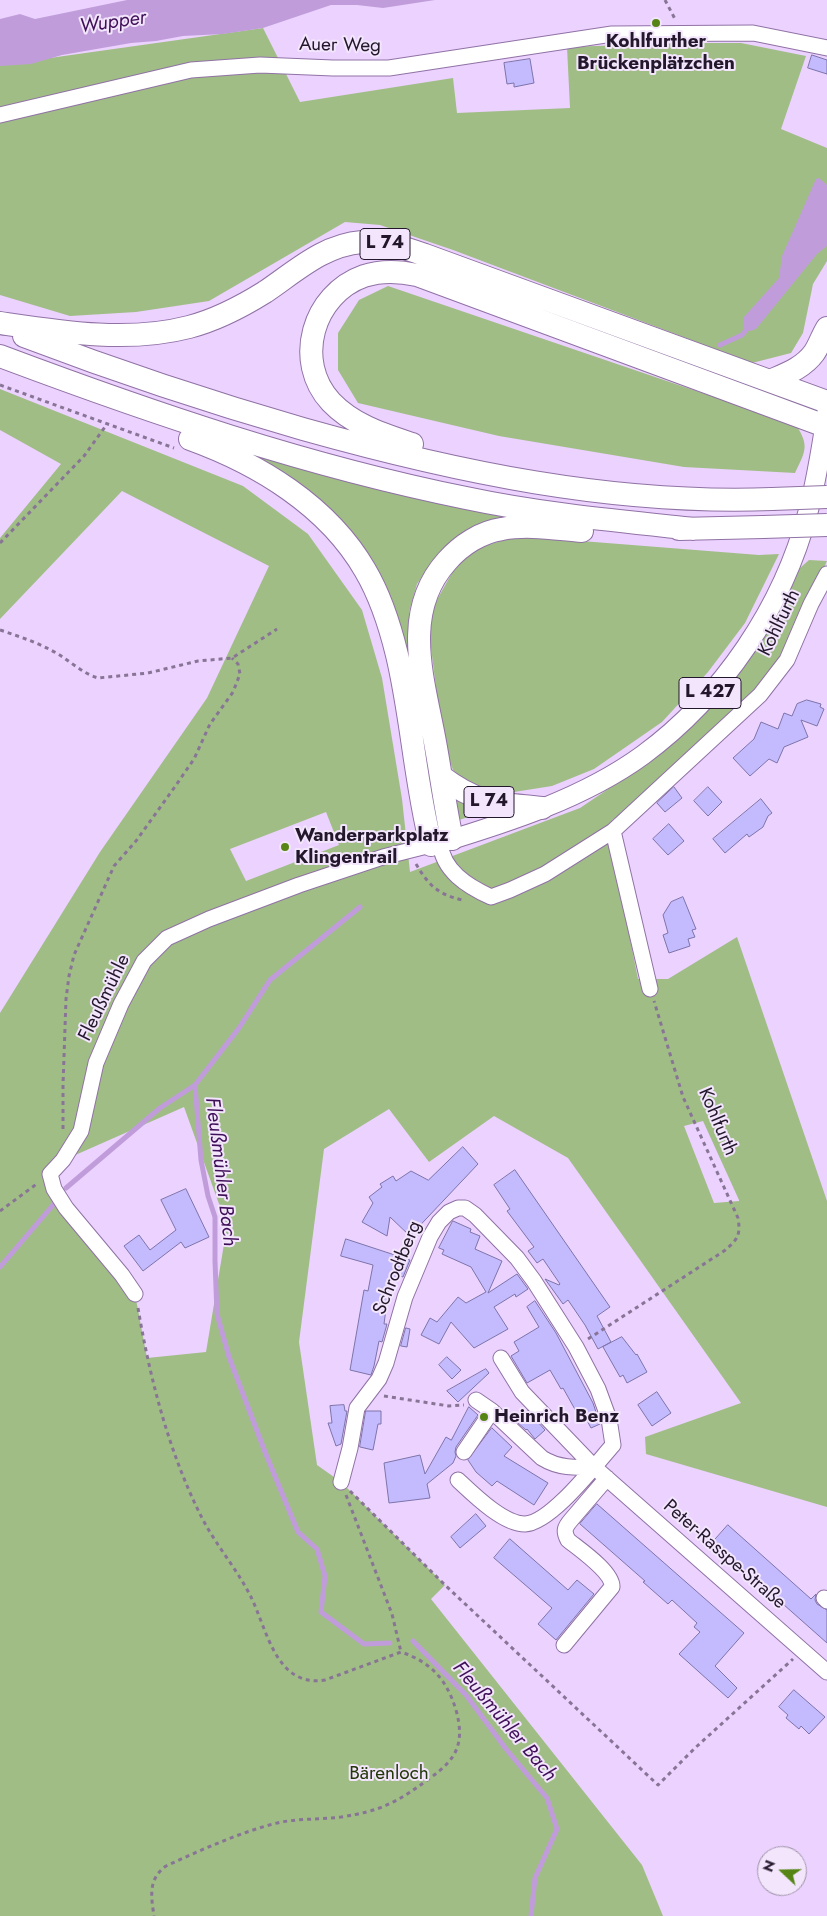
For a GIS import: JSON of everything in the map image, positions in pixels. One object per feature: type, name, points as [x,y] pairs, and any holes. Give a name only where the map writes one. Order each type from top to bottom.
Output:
[{"type":"highway","name":"L 74","points":[[0,323],[61,331],[133,335],[160,334],[208,321],[241,306],[307,262],[332,250],[348,244],[379,242],[408,249],[827,402]]},
{"type":"highway","name":"L 74","points":[[448,467],[433,455],[412,444],[384,435],[357,423],[332,402],[320,386],[313,368],[311,353],[312,335],[319,316],[333,296],[362,276],[388,271],[417,275],[826,416]]},
{"type":"highway","name":"L 74","points":[[0,327],[228,408],[355,444],[448,467],[602,492],[691,498],[772,499],[827,497]]},
{"type":"highway","points":[[770,381],[796,369],[807,361],[815,352],[827,328]]},
{"type":"highway","name":"L 74","points":[[0,356],[219,433],[404,485],[554,513],[694,529]]},
{"type":"highway","name":"L 74","points":[[96,391],[155,426],[215,448],[264,474],[313,508],[348,544],[376,590],[389,626],[441,843]]},
{"type":"highway","name":"L 74","points":[[441,843],[442,777],[419,654],[419,618],[431,582],[454,553],[475,538],[515,527],[596,532],[827,525]]},
{"type":"highway","name":"L 74","points":[[442,777],[462,792],[475,798],[488,802],[542,808]]},
{"type":"main road","name":"L 427","points":[[441,843],[542,808],[602,780],[643,755],[683,722],[730,669],[762,619],[790,564],[808,513],[826,416]]},
{"type":"street","name":"Auer Weg","points":[[0,115],[191,70],[260,64],[333,68],[389,68],[612,34],[753,33],[827,48]]},
{"type":"street","name":"Kohlfurth","points":[[441,843],[442,854],[448,868],[473,888],[491,896],[510,890],[545,874],[613,831],[760,695],[787,660],[811,604],[827,574]]},
{"type":"street","points":[[613,831],[650,988]]},
{"type":"street","name":"Fleußmühle","points":[[50,1174],[64,1160],[81,1131],[96,1063],[121,1004],[144,961],[167,938],[209,919],[299,885],[383,857],[441,843]]},
{"type":"street","points":[[50,1174],[54,1189],[66,1208],[122,1275],[135,1294]]},
{"type":"street","name":"Schrodtberg","points":[[341,1482],[350,1448],[357,1408],[379,1379],[386,1363],[399,1316],[430,1238],[439,1222],[449,1212],[458,1208],[465,1208],[517,1258],[576,1347],[598,1389],[610,1427],[613,1445],[580,1484],[549,1512],[538,1520],[526,1524],[497,1513],[458,1480]]},
{"type":"street","points":[[501,1358],[522,1392],[594,1467]]},
{"type":"street","points":[[476,1400],[492,1411],[542,1458],[551,1463],[571,1468],[594,1467]]},
{"type":"street","points":[[464,1452],[492,1411]]},
{"type":"street","name":"Peter-Rasspe-Straße","points":[[594,1467],[827,1672]]},
{"type":"street","points":[[564,1645],[612,1587],[612,1582],[606,1573],[568,1540],[565,1534],[565,1527],[607,1478]]},
{"type":"path","points":[[665,0],[673,15]]},
{"type":"path","points":[[0,386],[176,448]]},
{"type":"path","points":[[0,543],[84,456],[107,424]]},
{"type":"path","points":[[0,630],[32,640],[98,678],[148,673],[198,661],[232,658],[277,629]]},
{"type":"path","points":[[64,1160],[63,1085],[66,999],[74,955],[114,866],[136,841],[194,759],[210,724],[233,692],[240,674],[238,664],[232,658]]},
{"type":"path","name":"Kohlfurth","points":[[576,1347],[724,1251],[734,1242],[740,1231],[738,1218],[683,1097],[650,988]]},
{"type":"path","points":[[0,1211],[50,1174]]},
{"type":"path","points":[[135,1294],[147,1358],[175,1455],[201,1516],[215,1542],[230,1561],[250,1594],[275,1654],[296,1676],[313,1682],[325,1680],[401,1652],[414,1656],[431,1668],[445,1683],[457,1716],[460,1734],[456,1751],[446,1766],[403,1798],[378,1809],[341,1817],[283,1822],[224,1840],[160,1870],[153,1882],[151,1892],[154,1916]]},
{"type":"path","points":[[368,1392],[449,1406],[469,1405],[476,1400]]},
{"type":"path","points":[[341,1482],[392,1614],[401,1652]]},
{"type":"path","points":[[341,1482],[445,1584],[658,1785],[695,1748],[803,1651]]},
{"type":"path","points":[[283,1822],[287,1825]]},
{"type":"green space","points":[[263,28],[300,102],[453,78],[457,113],[570,108],[567,47],[741,43],[806,56],[781,129],[827,148],[827,261],[813,284],[803,333],[791,353],[752,363],[453,250],[380,225],[345,222],[209,301],[136,312],[70,316],[0,295],[0,65]]},
{"type":"green space","points":[[388,286],[796,425],[804,444],[801,460],[795,473],[684,467],[499,436],[358,403],[338,370],[338,333],[359,300]]},
{"type":"green space","name":"Bärenloch","points":[[0,389],[243,486],[308,534],[362,610],[382,678],[402,799],[410,872],[580,808],[647,763],[712,706],[739,674],[771,625],[800,568],[809,560],[827,561],[784,652],[755,691],[635,805],[612,820],[613,853],[638,979],[668,979],[737,937],[827,1201],[827,1507],[646,1454],[645,1437],[741,1403],[568,1158],[494,1116],[429,1162],[389,1109],[324,1149],[299,1342],[317,1465],[341,1482],[445,1585],[431,1599],[642,1865],[663,1916],[0,1916],[0,1013],[100,852],[207,698],[269,566],[122,491],[0,619],[0,538],[61,464],[0,430]],"holes":[[[326,812],[339,845],[246,881],[230,849]],[[184,1107],[227,1226],[206,1352],[147,1358],[135,1294],[50,1174],[64,1160]],[[703,1121],[739,1201],[714,1203],[684,1126]]]},
{"type":"green space","points":[[227,445],[538,520],[481,527],[449,543],[434,559],[417,584],[409,612],[409,652],[441,818],[435,818],[393,606],[383,579],[345,524],[326,505],[302,488]]},
{"type":"green space","points":[[518,536],[759,555],[779,554],[745,623],[708,672],[662,722],[594,769],[552,786],[514,792],[491,793],[470,786],[453,770],[443,742],[429,632],[434,605],[457,564],[481,547]]},
{"type":"green space","points":[[453,799],[487,811],[456,821]]},
{"type":"water","name":"Wupper","points":[[127,0],[435,0],[383,8],[331,5],[263,28],[131,43],[62,55],[31,64],[0,66],[0,19],[20,14],[35,19]]},
{"type":"water","points":[[819,178],[827,185],[827,246],[817,254],[756,329],[750,331],[744,328],[743,318],[779,278],[782,256],[816,179]]},
{"type":"building","points":[[812,55],[827,60],[827,74],[808,68]]},
{"type":"building","points":[[530,59],[534,83],[514,87],[514,83],[507,84],[504,63]]},
{"type":"building","points":[[807,700],[821,704],[820,707],[824,709],[817,726],[801,720],[808,737],[784,747],[777,763],[769,759],[750,776],[733,758],[754,739],[761,722],[778,729],[784,713],[792,716],[797,704]]},
{"type":"building","points":[[674,787],[682,798],[665,812],[657,803]]},
{"type":"building","points":[[708,787],[722,802],[708,816],[694,801]]},
{"type":"building","points":[[761,799],[772,813],[768,816],[763,827],[749,837],[747,834],[725,853],[713,839]]},
{"type":"building","points":[[669,824],[684,841],[668,855],[653,839]]},
{"type":"building","points":[[683,897],[696,929],[692,930],[695,937],[688,939],[690,946],[669,953],[663,935],[668,933],[663,915],[671,902]]},
{"type":"building","points":[[463,1147],[478,1164],[410,1236],[390,1217],[387,1236],[362,1222],[373,1203],[369,1197],[382,1187],[380,1184],[393,1176],[396,1181],[411,1171],[428,1180]]},
{"type":"building","points":[[515,1170],[610,1307],[597,1316],[611,1342],[598,1349],[568,1300],[563,1304],[545,1279],[560,1284],[543,1259],[537,1263],[528,1251],[534,1247],[507,1211],[510,1209],[494,1185]]},
{"type":"building","points":[[186,1189],[209,1237],[185,1248],[181,1242],[143,1271],[124,1246],[139,1235],[150,1250],[176,1230],[161,1200]]},
{"type":"building","points":[[453,1221],[471,1229],[470,1232],[480,1236],[475,1249],[502,1261],[488,1293],[517,1274],[528,1289],[516,1297],[515,1294],[494,1307],[508,1329],[474,1348],[451,1322],[439,1344],[421,1335],[430,1318],[437,1322],[458,1297],[466,1303],[486,1292],[471,1267],[442,1254],[444,1250],[439,1248]]},
{"type":"building","points":[[346,1239],[410,1260],[403,1277],[397,1275],[396,1280],[390,1279],[384,1324],[387,1324],[382,1342],[379,1341],[371,1375],[350,1370],[364,1290],[368,1291],[373,1265],[341,1256]]},
{"type":"building","points":[[535,1301],[556,1333],[593,1403],[600,1424],[591,1428],[582,1411],[577,1413],[550,1370],[527,1383],[511,1356],[519,1351],[514,1342],[539,1327],[527,1307]]},
{"type":"building","points":[[406,1328],[410,1329],[407,1347],[401,1346]]},
{"type":"building","points":[[622,1337],[637,1354],[647,1372],[627,1383],[623,1375],[620,1377],[603,1347]]},
{"type":"building","points":[[447,1357],[461,1370],[452,1379],[439,1365]]},
{"type":"building","points":[[486,1369],[489,1373],[458,1402],[447,1391]]},
{"type":"building","points":[[657,1392],[671,1413],[652,1426],[638,1405]]},
{"type":"building","points":[[344,1405],[345,1411],[347,1411],[341,1444],[336,1446],[328,1423],[332,1423],[330,1406]]},
{"type":"building","points":[[469,1407],[478,1415],[456,1447],[456,1456],[453,1463],[427,1484],[430,1498],[389,1503],[384,1463],[420,1455],[425,1474],[446,1437],[451,1440]]},
{"type":"building","points":[[366,1411],[381,1411],[381,1424],[378,1424],[373,1450],[360,1447]]},
{"type":"building","points":[[528,1411],[545,1430],[535,1439],[527,1429],[517,1422]]},
{"type":"building","points":[[492,1428],[512,1447],[504,1456],[548,1483],[534,1505],[497,1481],[492,1486],[476,1472],[468,1460]]},
{"type":"building","points":[[597,1504],[744,1633],[715,1666],[737,1688],[728,1698],[679,1654],[700,1632],[694,1627],[697,1623],[672,1600],[668,1604],[643,1582],[645,1581],[580,1524]]},
{"type":"building","points":[[476,1514],[486,1526],[460,1548],[451,1537]]},
{"type":"building","points":[[728,1525],[811,1599],[816,1594],[815,1600],[817,1604],[827,1610],[827,1643],[713,1542]]},
{"type":"building","points":[[510,1539],[568,1590],[577,1580],[594,1594],[556,1640],[538,1624],[552,1608],[494,1558]]},
{"type":"building","points":[[794,1690],[825,1717],[809,1734],[801,1726],[799,1729],[786,1718],[788,1715],[779,1707]]},
{"type":"waterway","name":"Fleußmühler Bach","points":[[720,345],[742,335],[750,325]]},
{"type":"waterway","name":"Fleußmühler Bach","points":[[360,907],[270,980],[239,1028],[195,1085],[201,1160],[208,1196],[215,1217],[217,1314],[229,1357],[298,1532],[317,1549],[325,1576],[321,1612],[364,1644],[390,1643]]},
{"type":"waterway","points":[[66,1188],[160,1108],[195,1085]]},
{"type":"waterway","points":[[0,1267],[53,1205]]},
{"type":"waterway","name":"Fleußmühler Bach","points":[[413,1641],[466,1695],[506,1749],[547,1798],[557,1829],[535,1878],[531,1916]]},
{"type":"place","name":"Kohlfurther Brückenplätzchen","points":[[656,23]]},
{"type":"place","name":"Wanderparkplatz Klingentrail","points":[[285,847]]},
{"type":"place","name":"Heinrich Benz","points":[[484,1417]]}]
